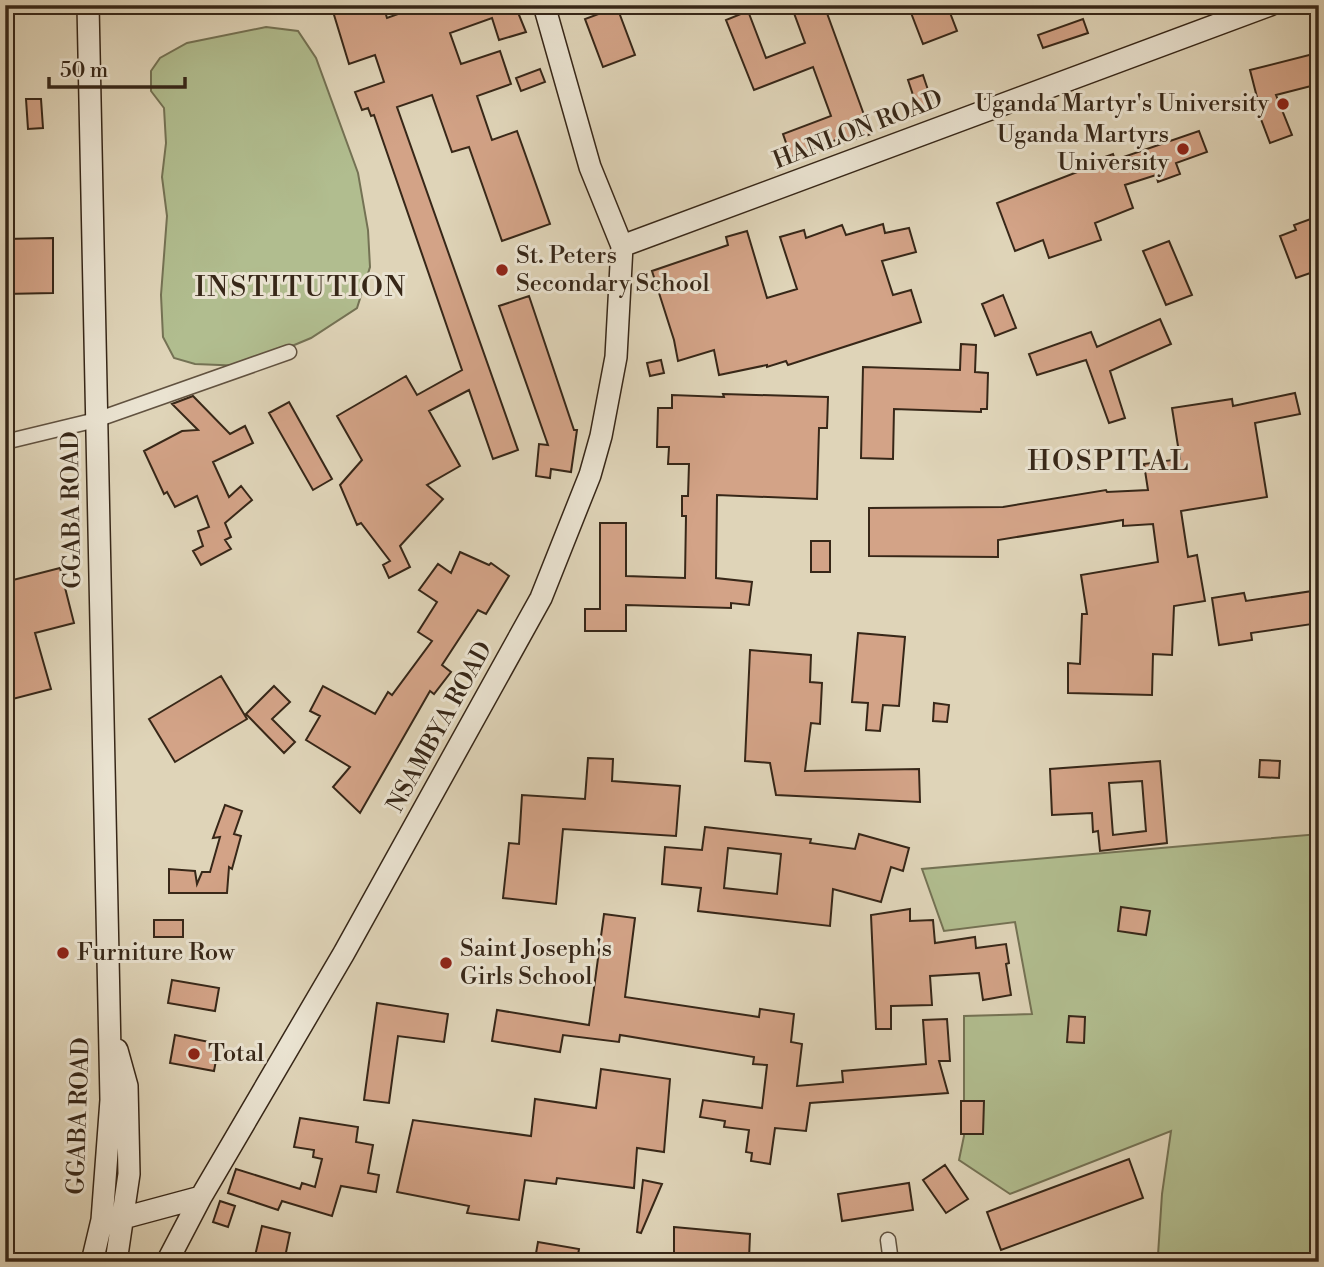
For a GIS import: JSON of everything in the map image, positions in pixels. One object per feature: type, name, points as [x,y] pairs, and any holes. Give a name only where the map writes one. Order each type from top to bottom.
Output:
[{"type":"main road","name":"GGABA ROAD","points":[[88,5],[111,1100],[102,1220]]},
{"type":"main road","points":[[544,5],[590,167],[622,246]]},
{"type":"main road","name":"HANLON ROAD","points":[[622,246],[1270,5]]},
{"type":"main road","name":"NSAMBYA ROAD","points":[[167,1262],[286,1048],[344,953],[541,598],[590,475],[601,436],[615,357],[622,246]]},
{"type":"main road","name":"GGABA ROAD","points":[[108,1014],[127,1086],[129,1174],[116,1262]]},
{"type":"main road","points":[[92,1262],[102,1220],[123,1218],[201,1197]]},
{"type":"street","points":[[5,443],[96,420],[289,352]]},
{"type":"street","points":[[888,1240],[891,1262]]},
{"type":"green space","points":[[266,27],[298,31],[316,58],[358,173],[368,230],[370,267],[357,308],[311,338],[244,366],[195,364],[174,358],[163,337],[161,295],[167,216],[162,177],[166,143],[164,108],[151,91],[151,71],[160,58],[187,43]]},
{"type":"green space","points":[[1319,834],[1319,1262],[1155,1262],[1158,1255],[1162,1194],[1171,1131],[1010,1194],[959,1160],[964,1136],[964,1016],[1032,1014],[1015,922],[944,931],[922,869]]},
{"type":"building","points":[[331,5],[383,5],[387,18],[423,5],[523,5],[523,8],[517,10],[526,32],[499,40],[492,18],[450,33],[461,64],[500,51],[511,84],[477,96],[492,140],[517,131],[550,224],[502,241],[469,147],[452,152],[432,95],[397,107],[518,450],[493,459],[469,390],[429,411],[460,466],[427,485],[443,499],[400,546],[410,567],[389,578],[383,565],[390,561],[361,523],[357,525],[340,485],[362,460],[337,416],[406,376],[417,395],[462,370],[374,115],[371,116],[368,108],[362,110],[355,92],[384,82],[375,55],[349,64]]},
{"type":"building","points":[[791,5],[824,5],[871,134],[842,143],[841,138],[791,157],[783,134],[831,116],[813,67],[754,90],[726,20],[748,11],[766,58],[805,43]]},
{"type":"building","points":[[908,5],[947,5],[957,31],[923,44]]},
{"type":"building","points":[[617,7],[635,55],[603,67],[585,19]]},
{"type":"building","points":[[1083,19],[1088,33],[1043,48],[1038,35]]},
{"type":"building","points":[[1317,53],[1319,84],[1276,95],[1292,135],[1270,143],[1259,114],[1261,113],[1250,70]]},
{"type":"building","points":[[540,69],[545,82],[521,91],[516,78]]},
{"type":"building","points":[[923,75],[933,105],[918,110],[908,80]]},
{"type":"building","points":[[26,99],[41,99],[43,128],[28,129]]},
{"type":"building","points":[[1199,131],[1207,152],[1176,163],[1180,174],[1158,182],[1156,175],[1125,185],[1133,208],[1095,223],[1101,240],[1049,258],[1043,240],[1015,251],[997,203],[1093,166],[1091,162],[1113,154],[1115,160]]},
{"type":"building","points":[[1319,216],[1319,270],[1296,278],[1280,236],[1296,230],[1294,225]]},
{"type":"building","points":[[883,224],[885,233],[909,228],[916,252],[882,261],[893,295],[911,290],[921,322],[788,365],[786,361],[719,375],[714,350],[678,361],[652,271],[728,245],[726,237],[747,231],[767,298],[797,289],[780,237],[804,230],[806,238],[842,225],[846,235]]},
{"type":"building","points":[[53,238],[53,293],[5,294],[5,239]]},
{"type":"building","points":[[1169,241],[1192,295],[1166,305],[1143,251]]},
{"type":"building","points":[[1003,295],[1016,328],[995,336],[982,304]]},
{"type":"building","points":[[529,296],[574,430],[577,430],[571,472],[551,469],[550,478],[536,476],[539,444],[548,445],[499,306]]},
{"type":"building","points":[[1160,319],[1171,344],[1110,371],[1125,418],[1109,423],[1086,360],[1037,375],[1029,354],[1091,332],[1097,347]]},
{"type":"building","points":[[961,344],[976,345],[975,372],[988,373],[987,409],[981,409],[981,412],[894,409],[893,459],[861,458],[863,367],[960,370]]},
{"type":"building","points":[[661,360],[664,373],[650,376],[647,363]]},
{"type":"building","points":[[1295,393],[1300,414],[1255,423],[1267,497],[1181,511],[1188,557],[1197,555],[1205,601],[1174,606],[1172,655],[1153,654],[1152,695],[1068,693],[1068,663],[1080,664],[1082,614],[1087,614],[1081,575],[1158,562],[1153,524],[1123,526],[1123,520],[998,540],[998,557],[869,556],[869,508],[1003,507],[1106,490],[1148,490],[1144,464],[1180,459],[1172,408],[1232,399],[1233,406]]},
{"type":"building","points":[[723,394],[828,397],[827,428],[819,428],[817,499],[717,495],[716,578],[752,582],[749,605],[731,603],[731,608],[626,605],[626,631],[585,631],[585,609],[600,609],[600,523],[626,523],[626,576],[685,578],[686,516],[682,516],[682,496],[688,496],[689,464],[668,464],[669,447],[657,447],[658,408],[672,408],[672,395],[724,397]]},
{"type":"building","points":[[193,396],[230,434],[245,426],[253,443],[213,462],[229,497],[241,486],[252,500],[225,523],[231,537],[225,540],[231,549],[201,565],[193,551],[203,546],[198,531],[209,527],[197,496],[175,507],[167,492],[164,494],[144,451],[182,431],[198,430],[172,404]]},
{"type":"building","points":[[289,402],[332,479],[313,490],[269,413]]},
{"type":"building","points":[[811,541],[830,541],[830,572],[811,572]]},
{"type":"building","points":[[460,552],[489,565],[491,563],[509,576],[486,614],[478,610],[442,665],[451,672],[434,694],[430,691],[360,813],[333,787],[350,767],[306,740],[320,716],[310,711],[323,686],[375,714],[388,692],[392,695],[432,641],[418,632],[437,602],[419,590],[438,564],[451,573]]},
{"type":"building","points":[[60,568],[74,623],[35,633],[51,689],[5,701],[5,582]]},
{"type":"building","points":[[1319,590],[1319,623],[1251,633],[1252,640],[1219,645],[1212,598],[1244,593],[1246,601]]},
{"type":"building","points":[[858,633],[905,637],[899,706],[883,705],[880,731],[866,730],[868,703],[852,702]]},
{"type":"building","points":[[750,650],[811,655],[810,682],[822,683],[820,724],[811,723],[805,771],[919,769],[920,802],[776,795],[770,763],[745,761]]},
{"type":"building","points":[[221,676],[247,719],[175,762],[149,719]]},
{"type":"building","points":[[274,686],[290,702],[272,719],[295,742],[284,753],[246,714]]},
{"type":"building","points":[[934,703],[949,705],[947,722],[933,721]]},
{"type":"building","points":[[588,758],[613,759],[612,781],[680,786],[676,836],[563,829],[556,904],[503,898],[509,843],[519,844],[522,795],[585,799]]},
{"type":"building","points":[[1260,760],[1280,761],[1279,778],[1259,777]]},
{"type":"building","points":[[1160,761],[1167,843],[1100,851],[1098,831],[1093,832],[1092,813],[1052,815],[1050,769]],"holes":[[[1142,781],[1146,831],[1113,835],[1109,783]]]},
{"type":"building","points":[[225,805],[242,811],[234,834],[241,836],[232,869],[229,867],[227,893],[169,893],[169,869],[195,871],[197,884],[202,872],[210,872],[220,837],[213,838]]},
{"type":"building","points":[[705,827],[811,839],[810,843],[855,849],[859,834],[909,848],[903,871],[891,867],[881,902],[833,889],[830,926],[698,911],[701,888],[662,884],[665,847],[702,850]],"holes":[[[728,848],[781,854],[777,894],[724,888]]]},
{"type":"building","points":[[1121,907],[1150,911],[1146,935],[1118,931]]},
{"type":"building","points":[[910,909],[910,921],[933,920],[935,943],[975,937],[976,948],[1006,944],[1011,995],[983,1000],[979,973],[930,976],[932,1005],[891,1006],[891,1029],[876,1029],[871,915]]},
{"type":"building","points":[[604,914],[635,918],[625,997],[759,1017],[760,1009],[794,1014],[791,1042],[802,1044],[797,1086],[843,1082],[842,1071],[926,1064],[923,1020],[947,1019],[950,1061],[939,1061],[948,1093],[810,1103],[806,1131],[775,1128],[770,1164],[751,1161],[752,1153],[746,1152],[749,1130],[724,1127],[725,1121],[700,1117],[703,1100],[762,1108],[767,1065],[753,1064],[754,1057],[620,1035],[619,1042],[563,1035],[560,1052],[492,1041],[497,1010],[589,1025]]},
{"type":"building","points":[[154,920],[183,920],[183,937],[154,937]]},
{"type":"building","points":[[172,980],[219,988],[215,1011],[168,1003]]},
{"type":"building","points":[[377,1003],[448,1014],[444,1042],[398,1036],[389,1103],[364,1100]]},
{"type":"building","points":[[1069,1016],[1085,1017],[1084,1043],[1067,1042]]},
{"type":"building","name":"Total","points":[[175,1035],[219,1044],[214,1071],[170,1063]]},
{"type":"building","points":[[601,1069],[670,1079],[664,1152],[637,1148],[634,1188],[557,1178],[556,1184],[525,1180],[519,1220],[467,1213],[469,1206],[397,1192],[413,1120],[531,1136],[535,1099],[596,1108]]},
{"type":"building","points":[[961,1101],[984,1101],[983,1134],[961,1134]]},
{"type":"building","points":[[300,1118],[358,1127],[356,1142],[373,1145],[368,1173],[379,1175],[376,1192],[341,1186],[332,1216],[282,1201],[278,1210],[228,1193],[236,1169],[300,1189],[302,1183],[315,1187],[322,1159],[313,1157],[314,1150],[294,1147]]},
{"type":"building","points":[[1129,1159],[1143,1198],[1001,1250],[987,1212]]},
{"type":"building","points":[[945,1165],[968,1199],[946,1213],[923,1180]]},
{"type":"building","points":[[643,1180],[662,1184],[641,1233],[637,1232]]},
{"type":"building","points":[[909,1183],[913,1210],[842,1221],[838,1194]]},
{"type":"building","points":[[220,1201],[235,1206],[228,1227],[213,1222]]},
{"type":"building","points":[[262,1226],[290,1233],[284,1262],[254,1260]]},
{"type":"building","points":[[674,1227],[750,1234],[749,1259],[674,1254]]},
{"type":"building","points":[[538,1242],[579,1249],[577,1262],[535,1259]]},
{"type":"place","name":"Uganda Martyr's University","points":[[1283,104]]},
{"type":"place","name":"Uganda Martyrs University","points":[[1183,149]]},
{"type":"place","name":"St. Peters Secondary School","points":[[502,270]]},
{"type":"place","name":"Furniture Row","points":[[63,953]]},
{"type":"place","name":"Saint Joseph's Girls School","points":[[446,963]]},
{"type":"place","name":"Total","points":[[194,1054]]},
{"type":"district","name":"INSTITUTION","points":[[301,287]]},
{"type":"district","name":"HOSPITAL","points":[[1109,461]]}]
